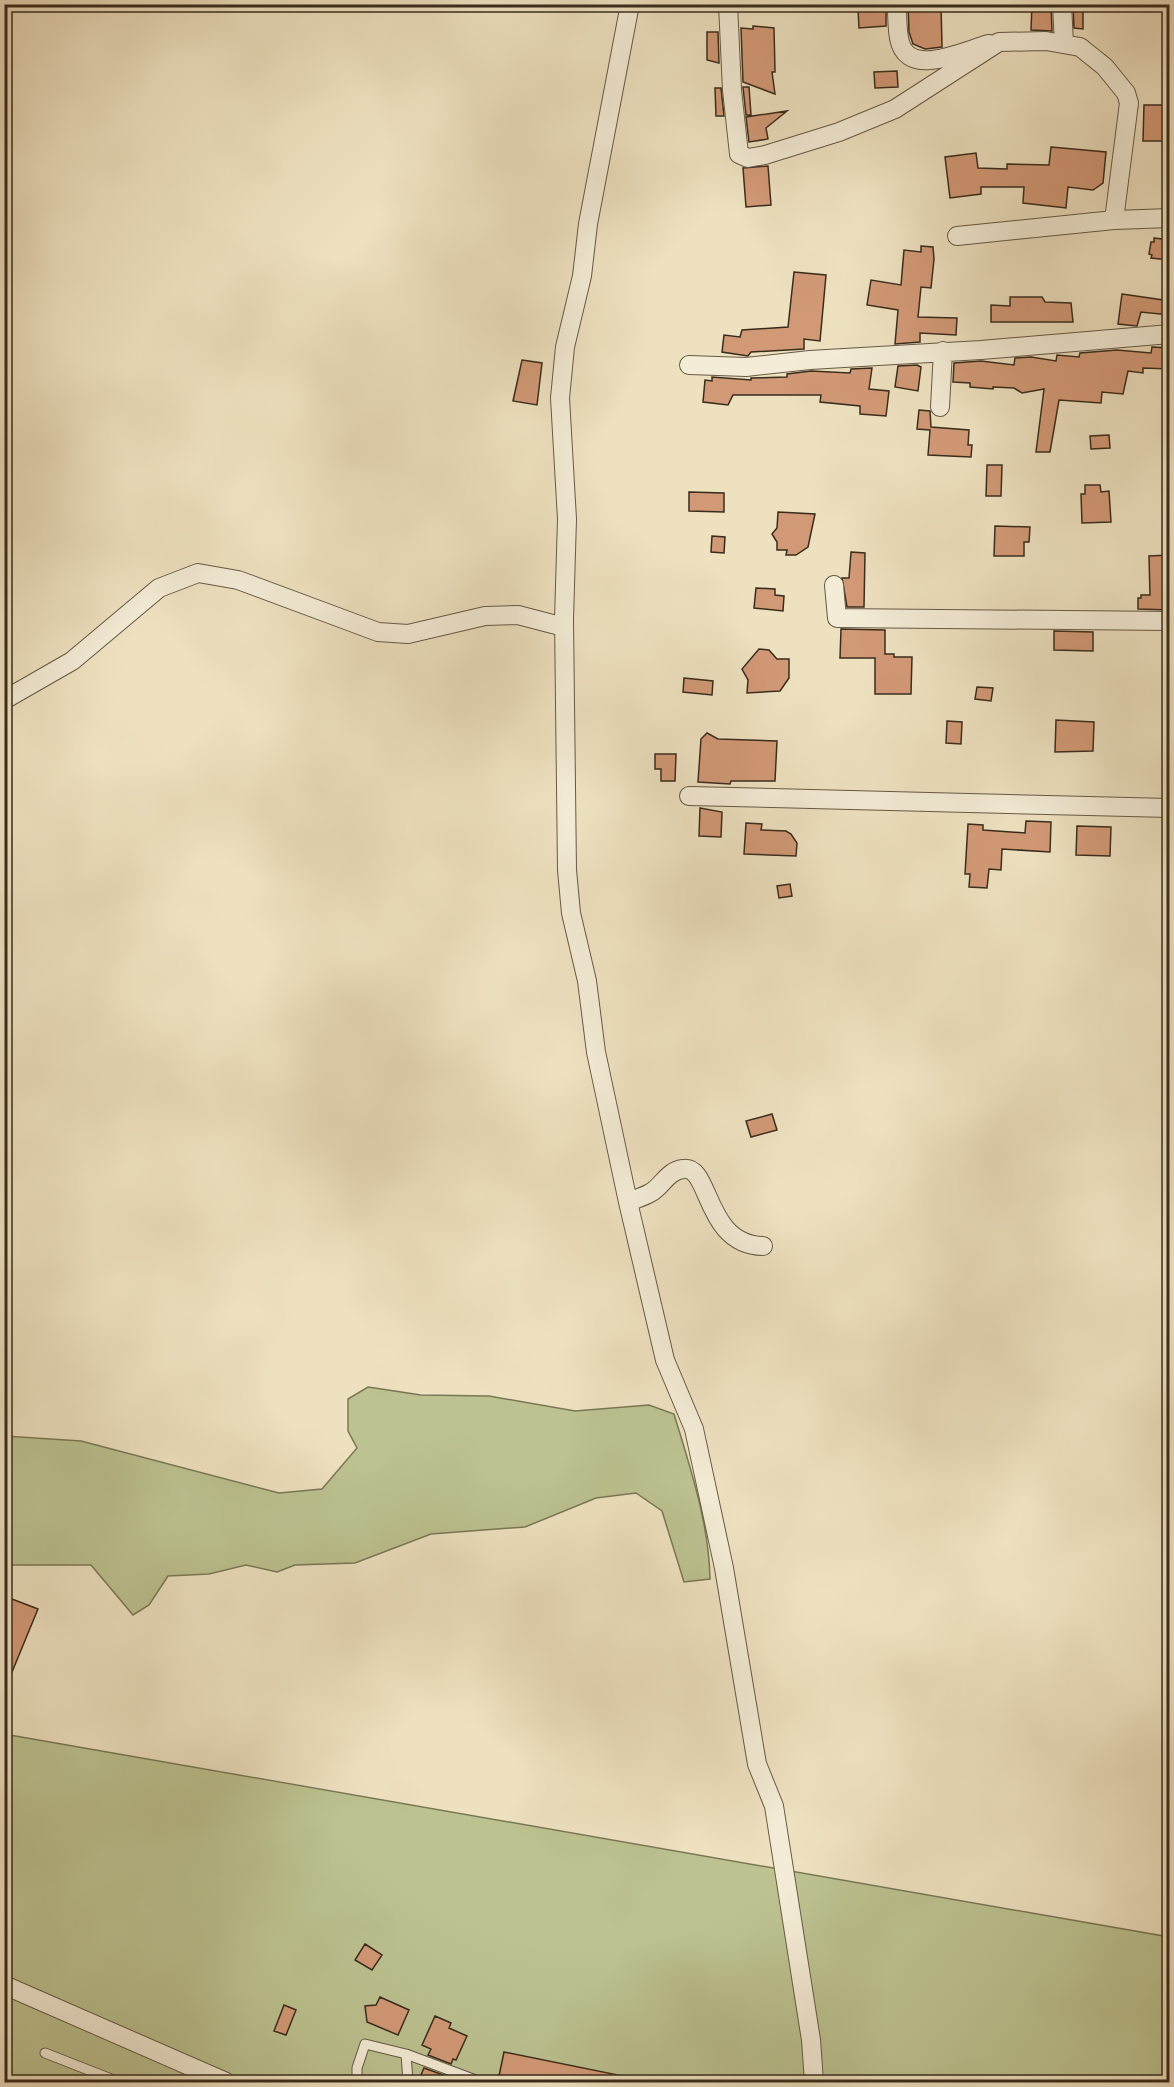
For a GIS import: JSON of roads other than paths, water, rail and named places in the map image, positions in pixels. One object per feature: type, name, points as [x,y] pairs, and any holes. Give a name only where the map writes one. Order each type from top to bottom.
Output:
[{"type":"street","points":[[630,4],[588,224],[582,276],[565,347],[560,398],[567,519],[564,627],[567,870],[571,913],[587,981],[596,1052],[628,1202],[665,1360],[697,1441],[726,1579],[757,1764],[774,1806],[811,2040],[814,2082]]},
{"type":"street","points":[[728,4],[732,90],[740,154],[748,158],[765,155],[838,132],[895,110],[999,42]]},
{"type":"street","points":[[897,4],[899,40],[906,54],[915,60],[931,61],[999,42],[1046,41],[1080,48],[1094,57],[1126,93],[1129,103],[1114,220]]},
{"type":"street","points":[[1062,4],[1064,44]]},
{"type":"street","points":[[957,236],[1114,220],[1170,218]]},
{"type":"street","points":[[689,365],[746,367],[810,360],[1170,334]]},
{"type":"street","points":[[940,407],[944,351]]},
{"type":"street","points":[[4,700],[72,661],[159,588],[198,573],[238,580],[378,632],[408,634],[485,616],[518,615],[564,627]]},
{"type":"street","points":[[834,585],[837,618],[1170,621]]},
{"type":"street","points":[[689,796],[1170,808]]},
{"type":"street","points":[[628,1202],[651,1193],[676,1171],[693,1170],[701,1181],[712,1212],[721,1225],[741,1242],[763,1246]]},
{"type":"street","points":[[4,1985],[226,2082]]},
{"type":"lane","points":[[357,2082],[357,2068],[365,2044],[406,2054],[481,2082]]},
{"type":"lane","points":[[45,2054],[119,2082]]},
{"type":"lane","points":[[406,2054],[408,2082]]}]
